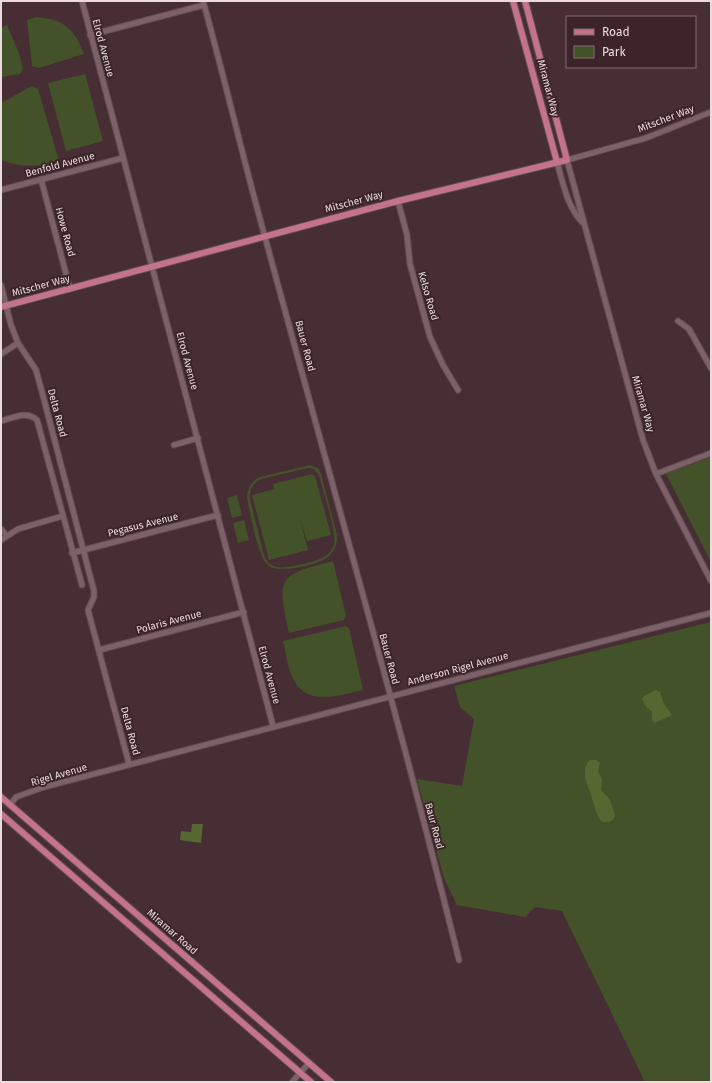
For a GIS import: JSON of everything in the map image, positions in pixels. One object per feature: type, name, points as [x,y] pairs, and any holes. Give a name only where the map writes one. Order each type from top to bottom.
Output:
[{"type":"main road","name":"Miramar Way","points":[[513,1],[557,162]]},
{"type":"main road","name":"Miramar Way","points":[[525,1],[567,160]]},
{"type":"main road","name":"Mitscher Way","points":[[4,306],[398,201],[567,160]]},
{"type":"main road","name":"Miramar Road","points":[[1,797],[331,1082]]},
{"type":"main road","points":[[1,814],[311,1082]]},
{"type":"street","name":"Elrod Avenue","points":[[82,1],[274,726]]},
{"type":"street","points":[[90,35],[203,3]]},
{"type":"street","name":"Bauer Road","points":[[203,3],[237,125],[264,236],[390,696]]},
{"type":"street","name":"Mitscher Way","points":[[567,160],[646,138],[711,112]]},
{"type":"street","name":"Benfold Avenue","points":[[1,190],[123,158]]},
{"type":"street","name":"Miramar Way","points":[[567,160],[642,440],[656,474],[711,581]]},
{"type":"street","name":"Miramar Way","points":[[557,162],[566,195],[578,218],[583,223]]},
{"type":"street","name":"Howe Road","points":[[41,179],[70,289]]},
{"type":"street","name":"Kelso Road","points":[[398,201],[407,235],[410,264],[430,337],[443,365],[458,390]]},
{"type":"street","name":"Delta Road","points":[[1,285],[4,306],[18,343],[36,370],[94,591],[94,597],[88,610],[130,764]]},
{"type":"street","points":[[678,321],[689,329],[711,368]]},
{"type":"street","points":[[1,354],[18,343]]},
{"type":"street","name":"Delta Road","points":[[1,421],[25,415],[33,416],[37,420],[72,553],[82,585]]},
{"type":"street","points":[[174,445],[198,438]]},
{"type":"street","points":[[656,474],[711,452]]},
{"type":"street","name":"Pegasus Avenue","points":[[72,553],[218,515]]},
{"type":"street","points":[[1,540],[6,535],[18,528],[62,516]]},
{"type":"street","points":[[1,528],[6,535]]},
{"type":"street","name":"Polaris Avenue","points":[[99,650],[244,612]]},
{"type":"street","name":"Anderson Rigel Avenue","points":[[116,768],[711,613]]},
{"type":"street","name":"Baur Road","points":[[390,696],[429,840],[459,960]]},
{"type":"street","name":"Rigel Avenue","points":[[10,805],[16,797],[44,787],[116,768]]},
{"type":"street","points":[[292,1082],[309,1063]]},
{"type":"green space","points":[[36,17],[54,20],[67,27],[76,38],[84,54],[39,68],[32,66],[27,20]]},
{"type":"green space","points":[[7,25],[19,53],[23,69],[20,74],[1,77],[1,28]]},
{"type":"green space","points":[[85,74],[103,141],[66,151],[48,83]]},
{"type":"green space","points":[[32,86],[38,89],[59,161],[30,166],[8,163],[1,160],[1,103]]},
{"type":"green space","points":[[711,457],[711,562],[666,474]]},
{"type":"green space","points":[[310,465],[318,468],[321,474],[337,535],[335,547],[328,557],[316,563],[298,568],[281,569],[269,566],[261,554],[258,545],[247,499],[250,486],[260,477]],"holes":[[[308,468],[314,469],[319,475],[331,520],[334,544],[328,554],[318,560],[293,566],[273,566],[264,555],[250,499],[251,490],[261,479]]]},
{"type":"green space","points":[[312,474],[315,476],[331,535],[307,541],[300,519],[308,550],[269,560],[252,495],[274,489],[273,484]]},
{"type":"green space","points":[[237,495],[242,515],[232,518],[227,498]]},
{"type":"green space","points":[[244,520],[249,540],[238,543],[233,523]]},
{"type":"green space","points":[[333,561],[346,616],[344,620],[289,633],[283,601],[283,590],[286,582],[291,575],[301,570]]},
{"type":"green space","points":[[711,622],[711,1082],[645,1082],[562,911],[535,907],[525,917],[457,905],[444,878],[417,779],[462,786],[474,719],[460,707],[454,686]]},
{"type":"green space","points":[[346,626],[349,628],[363,690],[332,697],[313,696],[304,692],[297,685],[291,674],[283,641]]},
{"type":"shaded area","points":[[656,690],[660,692],[664,704],[672,715],[655,723],[652,720],[652,711],[647,708],[642,699],[644,696]]},
{"type":"shaded area","points":[[590,760],[596,760],[600,763],[598,771],[602,779],[601,790],[610,800],[615,815],[613,820],[608,822],[604,822],[598,817],[586,780],[585,769]]},
{"type":"shaded area","points":[[192,824],[203,824],[201,843],[180,840],[181,831],[191,832]]}]
